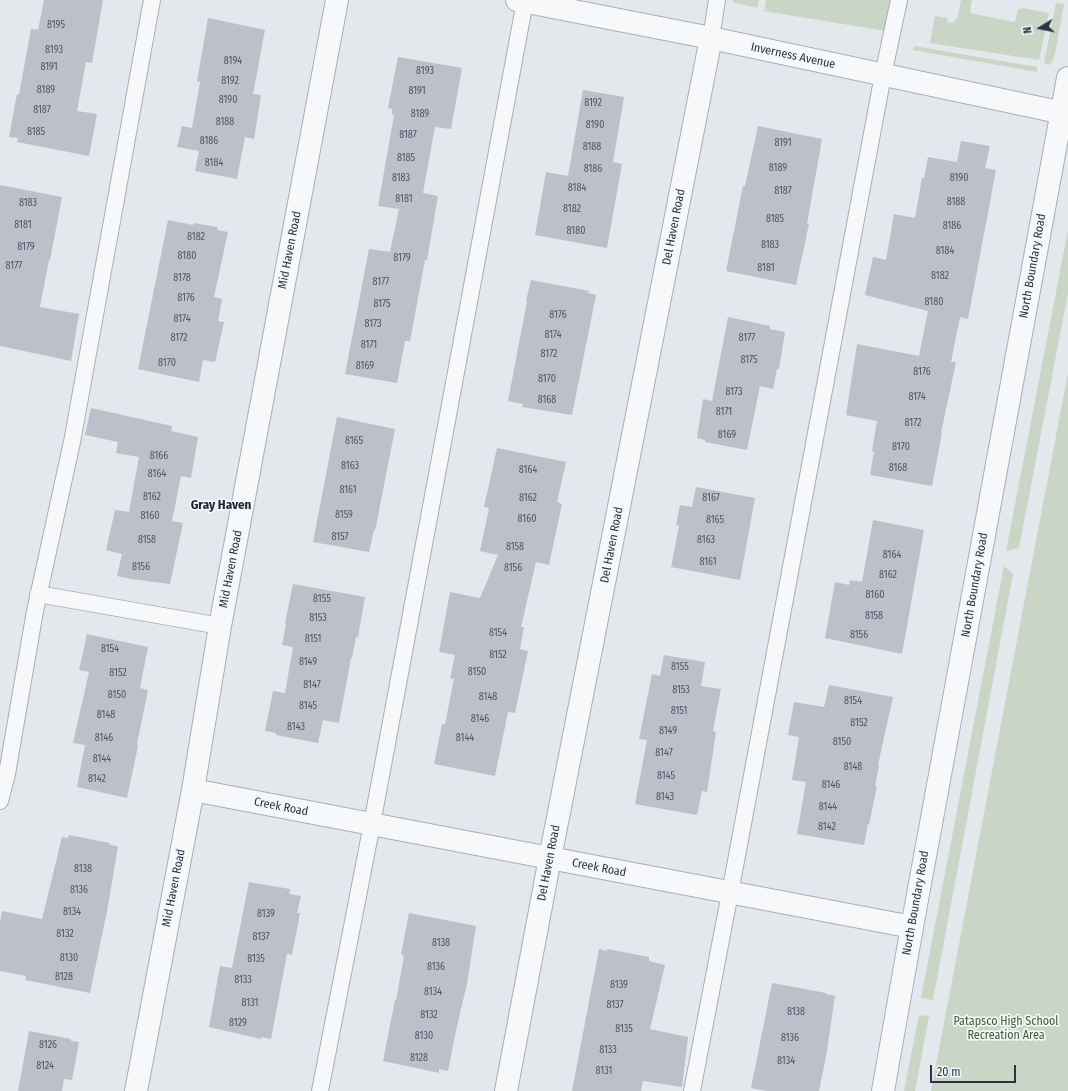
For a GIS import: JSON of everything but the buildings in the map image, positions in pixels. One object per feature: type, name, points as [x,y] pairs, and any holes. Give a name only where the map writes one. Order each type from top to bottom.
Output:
[{"type":"street","name":"Mid Haven Road","points":[[136,1091],[193,790],[220,626],[337,0]]},
{"type":"street","name":"Inverness Avenue","points":[[521,1],[711,38],[1065,114]]},
{"type":"street","name":"Del Haven Road","points":[[506,1091],[550,858],[711,38]]},
{"type":"street","name":"North Boundary Road","points":[[883,1091],[912,927],[1065,114],[1068,78]]},
{"type":"street","name":"Creek Road","points":[[193,790],[912,927]]},
{"type":"lane","points":[[0,801],[7,774],[38,594],[73,434],[152,0]]},
{"type":"lane","name":"Del Haven Road","points":[[711,38],[718,0]]},
{"type":"lane","points":[[692,1091],[883,75],[900,0]]},
{"type":"lane","points":[[320,1091],[372,824],[521,1]]},
{"type":"lane","points":[[38,594],[220,626]]},
{"type":"green space","points":[[733,0],[759,0],[757,8],[733,2]]},
{"type":"green space","points":[[766,0],[891,0],[885,31],[764,11]]},
{"type":"green space","points":[[961,0],[972,0],[970,13],[1014,22],[1018,10],[1022,8],[1049,13],[1039,60],[930,43],[935,16],[948,18],[947,22],[954,23],[955,19],[957,19]]},
{"type":"green space","points":[[1056,3],[1064,4],[1055,54],[1050,65],[1044,63]]},
{"type":"green space","points":[[914,46],[1037,67],[1037,72],[913,50]]},
{"type":"green space","points":[[1068,230],[1068,293],[1019,548],[1006,551]]},
{"type":"green space","name":"Patapsco High School Recreation Area","points":[[1068,373],[1068,1091],[931,1091]]},
{"type":"green space","points":[[1004,566],[1013,574],[933,1000],[921,998]]},
{"type":"green space","points":[[919,1015],[929,1016],[915,1091],[904,1091]]},
{"type":"district","name":"Gray Haven","points":[[221,505]]}]
